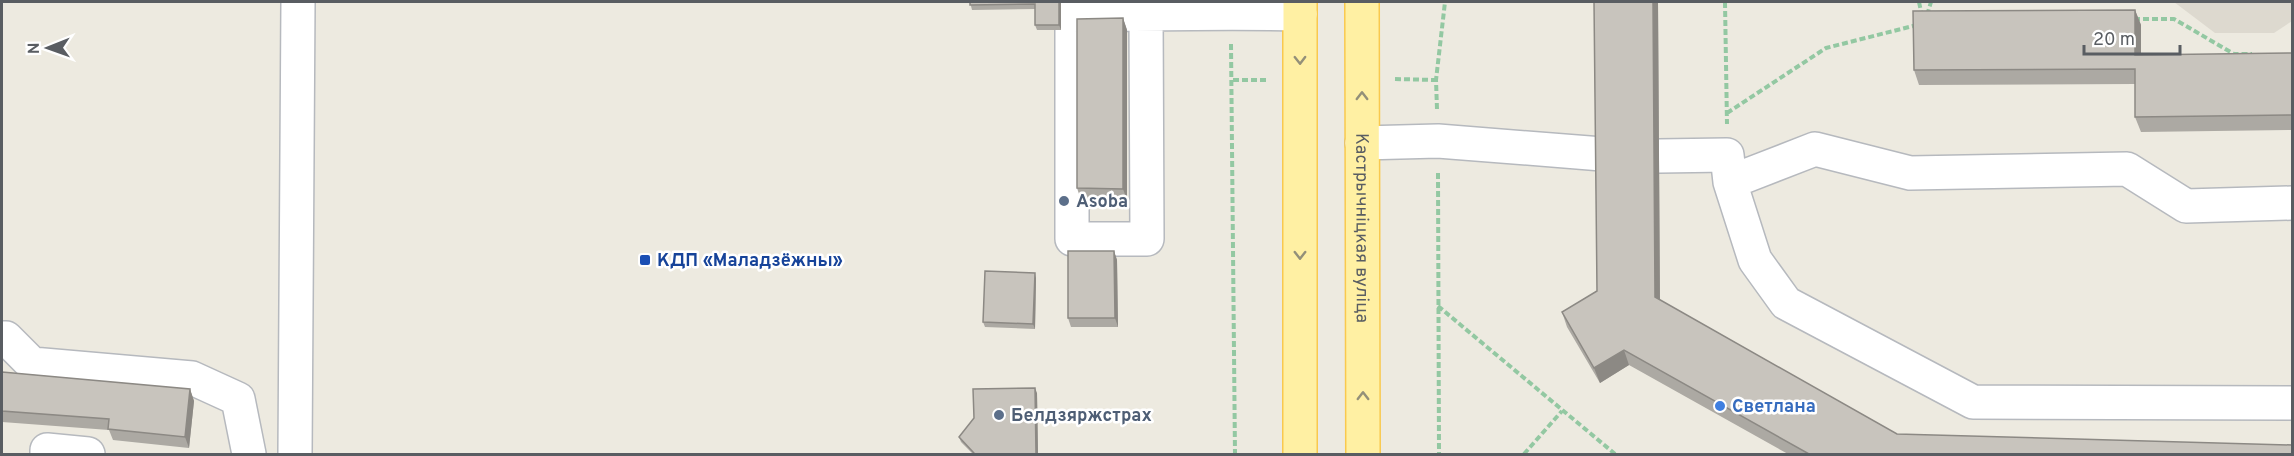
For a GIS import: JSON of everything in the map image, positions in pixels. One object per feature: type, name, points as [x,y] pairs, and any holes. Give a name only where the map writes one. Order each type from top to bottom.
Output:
[{"type":"main road","name":"Кастрычніцкая вуліца","points":[[1362,2],[1363,454]]},
{"type":"main road","points":[[1300,8],[1300,454]]},
{"type":"lane","points":[[295,454],[298,2]]},
{"type":"lane","points":[[1146,8],[1147,239],[1072,239],[1072,15],[1146,8],[1229,12],[1300,8]]},
{"type":"lane","points":[[1362,142],[1438,141],[1602,154]]},
{"type":"lane","points":[[1659,156],[1729,168],[1815,149],[1910,173],[2127,168],[2186,206],[2292,202]]},
{"type":"lane","points":[[1729,168],[1755,260],[1786,303],[1973,402],[2292,403]]},
{"type":"lane","points":[[2,338],[6,338],[32,363],[192,378],[238,399],[249,454]]},
{"type":"lane","points":[[47,454],[47,450],[88,454]]},
{"type":"path","points":[[1439,454],[1436,80],[1445,2]]},
{"type":"path","points":[[1725,2],[1729,168]]},
{"type":"path","points":[[1919,2],[1924,23]]},
{"type":"path","points":[[1924,23],[1931,2]]},
{"type":"path","points":[[1229,12],[1233,92],[1235,454]]},
{"type":"path","points":[[2126,20],[2174,19],[2234,54],[2258,54]]},
{"type":"path","points":[[1727,113],[1826,48],[1924,23]]},
{"type":"path","points":[[1438,306],[1615,454]]},
{"type":"path","points":[[1524,454],[1562,411]]},
{"type":"shaded area","points":[[2174,2],[2292,2],[2292,21],[2274,33],[2215,33]]},
{"type":"building","points":[[970,2],[1059,2],[1059,25],[1035,25],[1035,4],[970,5]]},
{"type":"building","points":[[1594,2],[1653,2],[1655,297],[1897,434],[2292,445],[2292,454],[1809,454],[1624,350],[1594,368],[1562,312],[1597,291]]},
{"type":"building","points":[[2135,10],[2135,55],[2292,53],[2292,115],[2135,117],[2135,69],[1914,70],[1913,11]]},
{"type":"building","points":[[1123,18],[1123,189],[1077,188],[1077,19]]},
{"type":"building","points":[[1068,251],[1114,251],[1115,318],[1068,318]]},
{"type":"building","points":[[985,271],[1035,273],[1033,324],[983,322]]},
{"type":"building","points":[[2,372],[190,389],[185,437],[108,429],[109,419],[2,411]]},
{"type":"building","points":[[1035,388],[1036,454],[974,454],[959,437],[974,418],[973,389]]},
{"type":"place","name":"Asoba","points":[[1064,201]]},
{"type":"place","name":"КДП «Маладзёжны»","points":[[645,260]]},
{"type":"place","name":"Светлана","points":[[1720,406]]},
{"type":"place","name":"Белдзяржстрах","points":[[999,415]]}]
